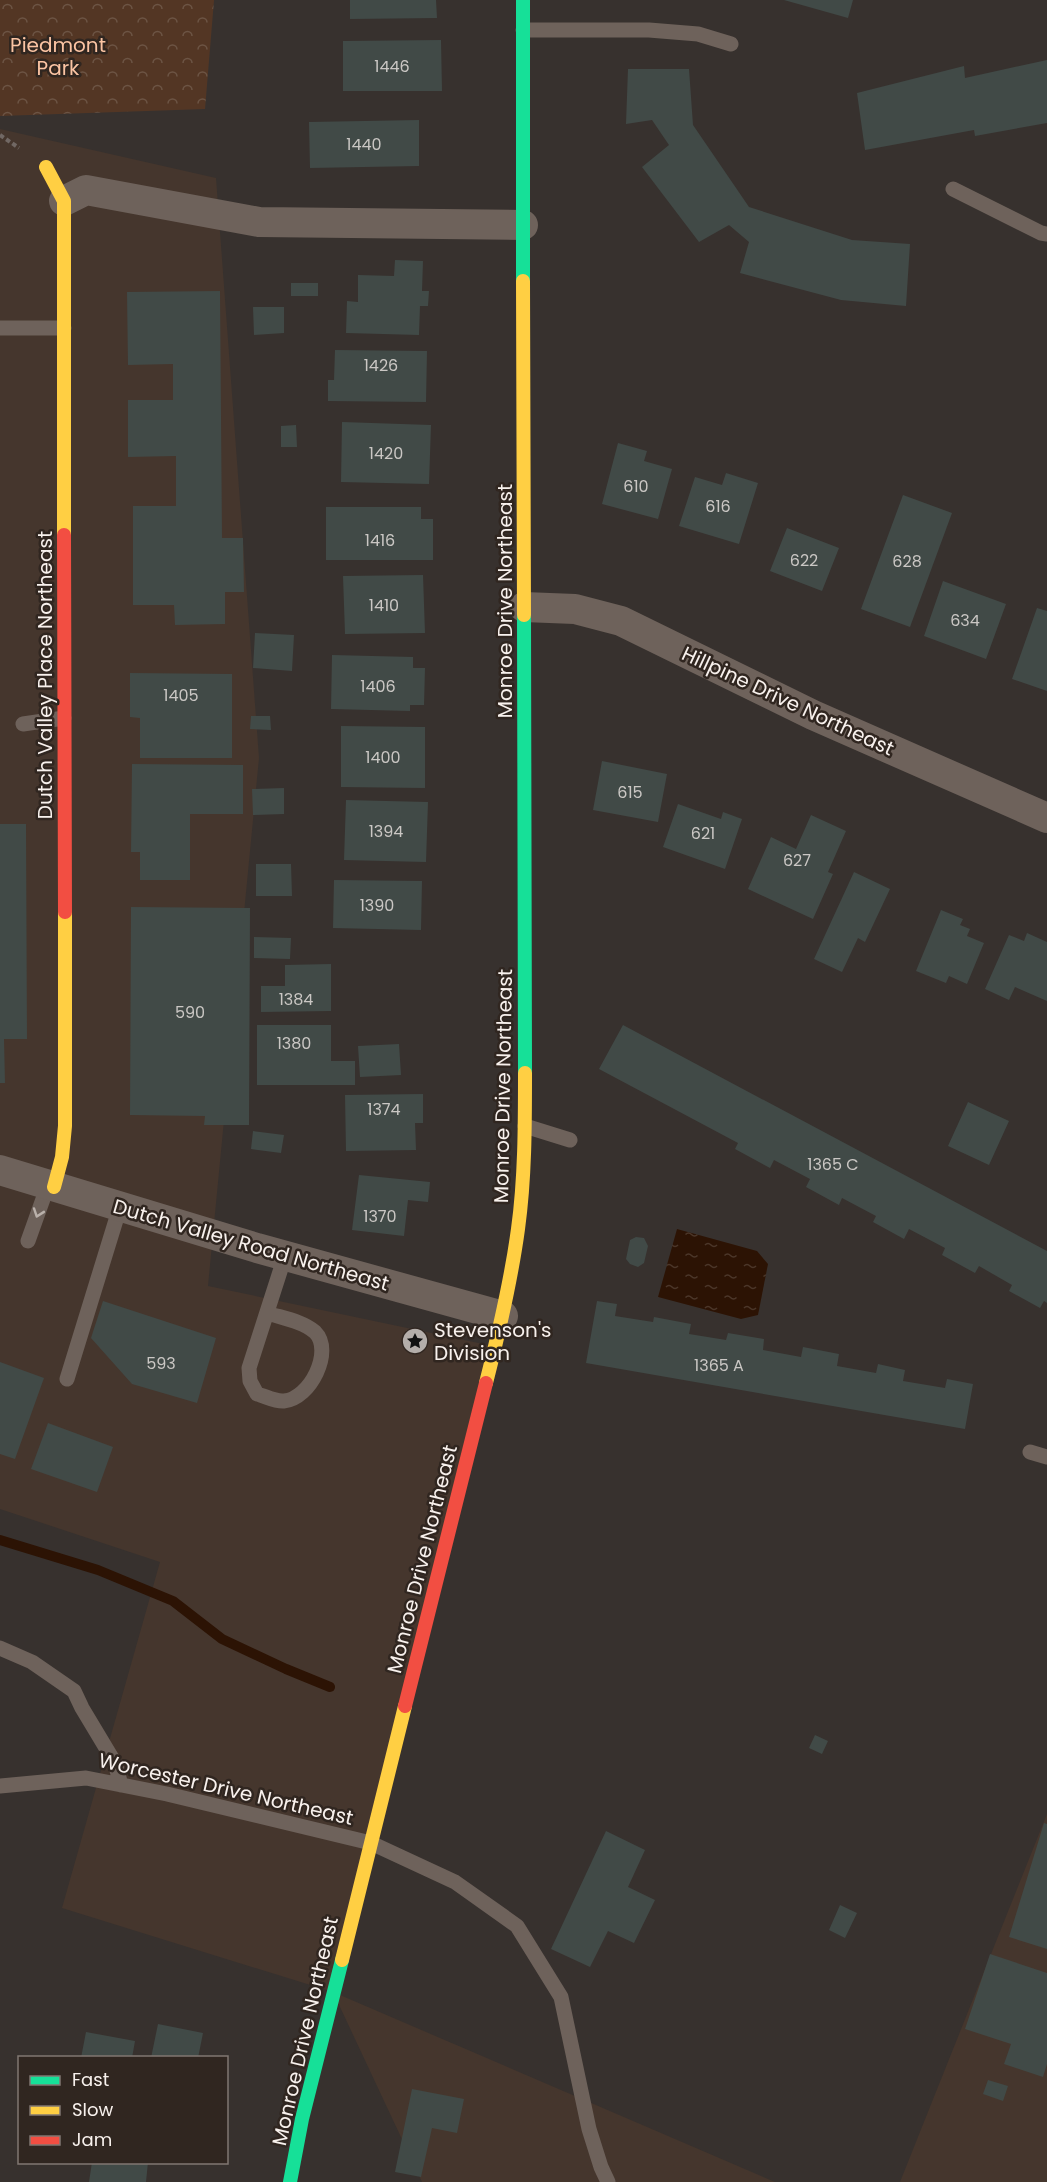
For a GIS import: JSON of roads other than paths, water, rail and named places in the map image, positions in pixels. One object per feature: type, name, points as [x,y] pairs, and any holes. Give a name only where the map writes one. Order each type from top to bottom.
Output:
[{"type":"main road","name":"Monroe Drive Northeast","points":[[290,2182],[302,2119],[503,1316],[518,1229],[525,1126],[523,0]]},
{"type":"main road","name":"Dutch Valley Place Northeast","points":[[46,167],[64,201],[65,1126],[62,1157],[51,1186]]},
{"type":"street","points":[[64,201],[86,190],[259,222],[523,225]]},
{"type":"street","name":"Hillpine Drive Northeast","points":[[524,607],[575,609],[621,621],[813,715],[1047,818]]},
{"type":"street","name":"Dutch Valley Road Northeast","points":[[0,1170],[285,1256],[503,1316]]},
{"type":"lane","points":[[523,30],[650,30],[698,34],[731,44]]},
{"type":"lane","points":[[954,189],[1047,234]]},
{"type":"lane","points":[[0,328],[64,328]]},
{"type":"lane","points":[[23,724],[64,718]]},
{"type":"lane","points":[[525,1126],[570,1140]]},
{"type":"lane","points":[[28,1241],[51,1186]]},
{"type":"lane","points":[[67,1379],[120,1207]]},
{"type":"lane","points":[[267,1313],[297,1322],[316,1333],[322,1350],[312,1383],[301,1396],[283,1402],[257,1394],[250,1381],[249,1368],[285,1256]]},
{"type":"lane","points":[[1030,1452],[1047,1457]]},
{"type":"lane","points":[[0,1648],[32,1662],[74,1691],[115,1763],[121,1785]]},
{"type":"lane","name":"Worcester Drive Northeast","points":[[0,1786],[86,1778],[121,1785],[371,1843],[455,1882],[517,1926],[561,1997],[589,2129],[608,2182]]},
{"type":"water","points":[[677,1229],[757,1251],[768,1264],[758,1315],[741,1319],[658,1297]]},
{"type":"waterway","points":[[0,1540],[98,1570],[173,1601],[222,1639],[330,1687]]},
{"type":"place","name":"Stevenson's Division","points":[[415,1341]]},
{"type":"park label","name":"Piedmont Park","points":[[58,56]]}]
